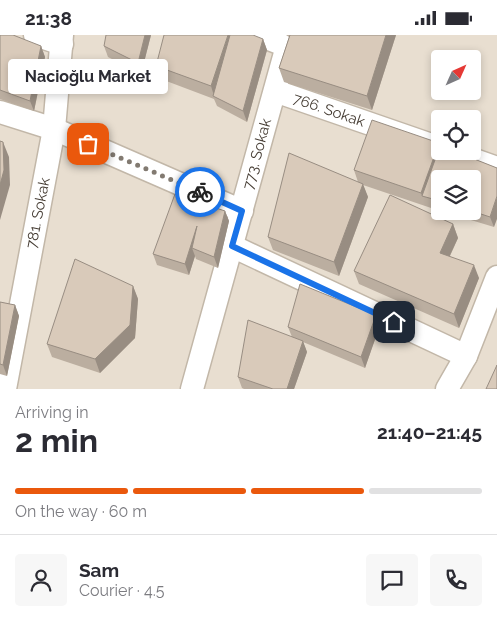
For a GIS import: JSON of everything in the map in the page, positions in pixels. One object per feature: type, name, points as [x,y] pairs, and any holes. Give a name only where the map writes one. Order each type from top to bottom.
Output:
[{"type":"street","points":[[36,35],[62,40]]},
{"type":"street","points":[[259,35],[289,40]]},
{"type":"street","name":"781. Sokak","points":[[4,379],[54,129],[62,40]]},
{"type":"street","name":"773. Sokak","points":[[200,387],[232,246],[289,40]]},
{"type":"street","name":"766. Sokak","points":[[275,91],[431,145]]},
{"type":"street","points":[[0,112],[54,129],[242,211]]},
{"type":"street","points":[[476,160],[497,167]]},
{"type":"street","points":[[232,246],[466,356]]},
{"type":"street","points":[[448,389],[466,356],[497,277]]},
{"type":"shaded area","points":[[0,35],[497,35],[497,389],[0,389]]},
{"type":"building","points":[[0,35],[13,35],[41,46],[30,101],[0,90]]},
{"type":"building","points":[[106,35],[145,35],[138,63],[104,46]]},
{"type":"building","points":[[164,35],[228,35],[211,86],[156,66]]},
{"type":"building","points":[[230,35],[253,35],[263,39],[243,111],[213,96]]},
{"type":"building","points":[[290,35],[386,35],[367,96],[279,68]]},
{"type":"building","points":[[372,120],[431,140],[431,160],[433,160],[421,193],[354,170]]},
{"type":"building","points":[[0,141],[3,142],[4,170],[0,185]]},
{"type":"building","points":[[289,153],[363,184],[334,262],[268,237]]},
{"type":"building","points":[[435,160],[477,160],[497,168],[497,196],[490,217],[481,214],[481,170],[431,170]]},
{"type":"building","points":[[431,171],[431,198],[422,196]]},
{"type":"building","points":[[175,194],[225,211],[214,257],[192,248],[197,226],[185,264],[153,254]]},
{"type":"building","points":[[390,195],[431,214],[431,220],[444,220],[453,224],[440,253],[474,265],[454,314],[354,271]]},
{"type":"building","points":[[75,259],[133,286],[130,325],[95,359],[47,344]]},
{"type":"building","points":[[300,284],[376,315],[361,357],[288,327]]},
{"type":"building","points":[[0,302],[15,305],[3,365],[0,364]]},
{"type":"building","points":[[248,320],[303,341],[287,389],[273,389],[238,377]]},
{"type":"building","points":[[497,365],[497,389],[486,389]]},
{"type":"way so far","points":[[88,144],[200,192]]},
{"type":"place","name":"Nacioğlu Market","points":[[88,144]]},
{"type":"route","points":[[200,192],[242,211],[232,246],[394,322]]}]
